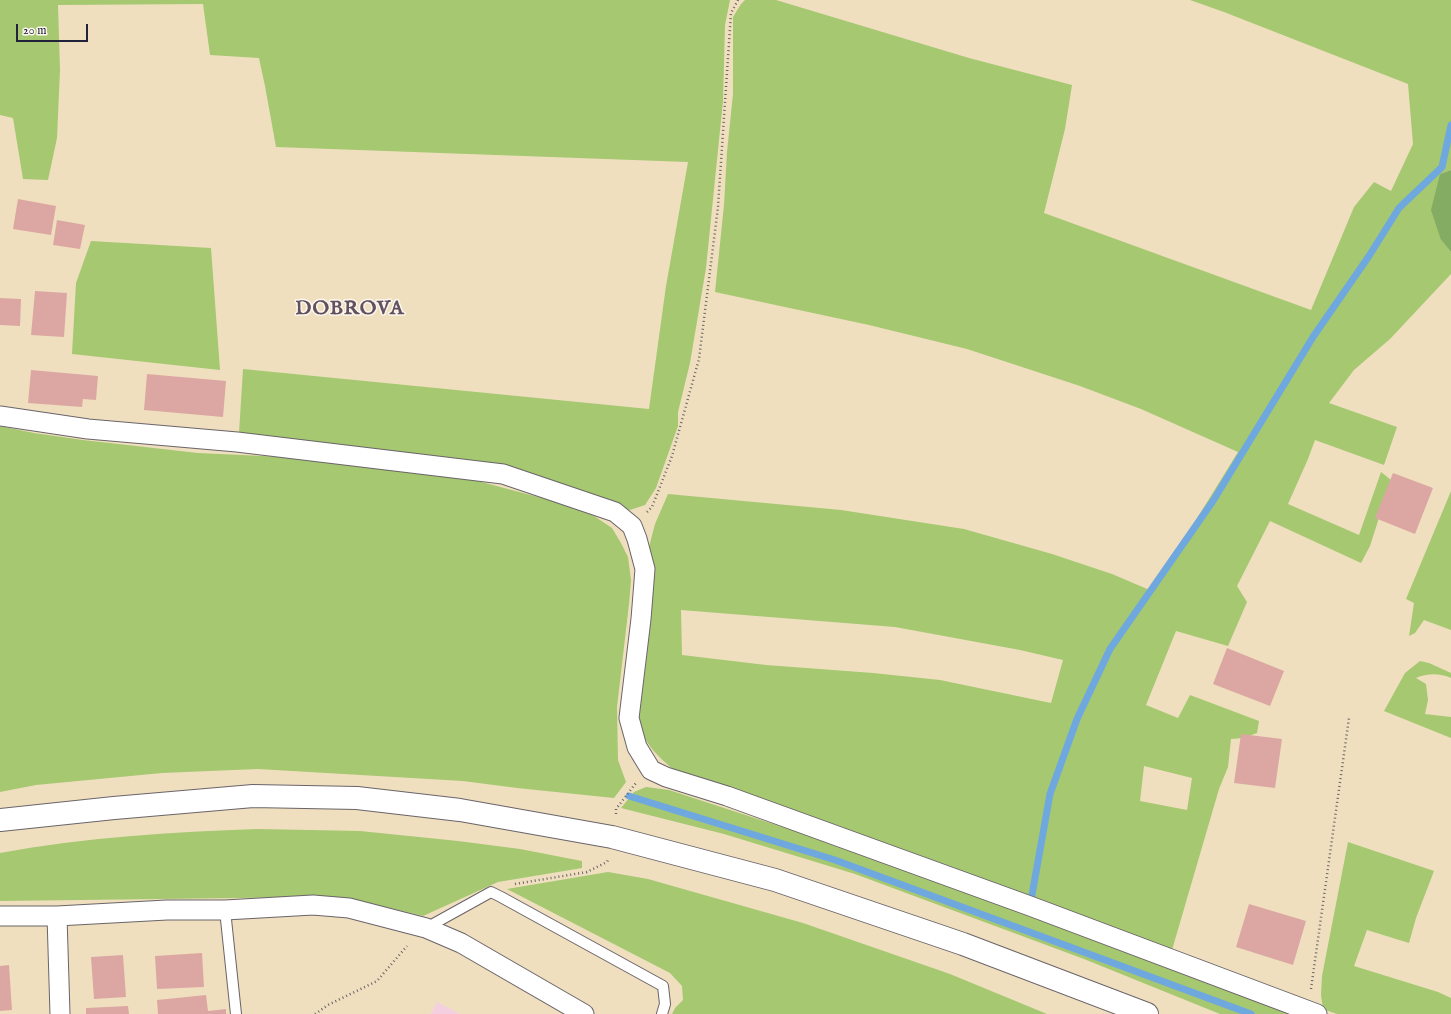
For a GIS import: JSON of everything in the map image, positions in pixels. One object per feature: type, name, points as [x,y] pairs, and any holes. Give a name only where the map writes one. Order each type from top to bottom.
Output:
[{"type":"street","points":[[0,416],[88,428],[237,442],[503,474],[615,512],[632,526],[645,569],[641,619],[629,718],[637,747],[651,770],[666,777],[727,796],[1030,906],[1312,1012]]},
{"type":"street","points":[[0,820],[253,796],[356,798],[460,810],[612,837],[775,880],[963,944],[1147,1014]]},
{"type":"street","points":[[0,916],[57,916],[167,910],[225,910],[313,905],[349,908],[426,928],[461,942],[584,1014]]},
{"type":"street","points":[[57,916],[60,1014]]},
{"type":"lane","points":[[426,928],[490,892],[663,986],[666,1004],[662,1014]]},
{"type":"lane","points":[[225,910],[236,1014]]},
{"type":"path","points":[[632,526],[652,507],[672,456],[699,360],[718,207],[731,12],[738,0]]},
{"type":"path","points":[[1312,1012],[1349,718]]},
{"type":"path","points":[[612,837],[616,809],[632,786],[651,770]]},
{"type":"path","points":[[490,892],[503,886],[587,872],[607,862]]},
{"type":"path","points":[[315,1014],[328,1005],[377,981],[401,951],[426,928]]},
{"type":"shaded area","points":[[437,1002],[460,1014],[431,1014]]},
{"type":"green space","points":[[0,0],[730,0],[725,25],[723,101],[706,268],[690,363],[678,412],[678,426],[656,488],[645,505],[630,510],[618,509],[548,479],[502,467],[367,448],[239,433],[243,369],[649,409],[666,286],[688,162],[276,147],[259,58],[210,55],[203,4],[58,5],[60,70],[57,138],[48,180],[23,179],[13,118],[0,115]]},
{"type":"green space","points":[[745,0],[776,0],[969,58],[1072,85],[1065,129],[1044,213],[1311,310],[1354,207],[1374,182],[1391,191],[1413,144],[1408,84],[1190,0],[1451,0],[1451,170],[1440,174],[1441,240],[1451,252],[1451,274],[1390,339],[1354,370],[1329,403],[1397,427],[1384,465],[1315,440],[1288,504],[1359,535],[1381,472],[1391,480],[1370,546],[1361,563],[1270,521],[1237,586],[1247,602],[1228,646],[1176,631],[1146,705],[1178,718],[1190,695],[1259,721],[1257,733],[1243,738],[1231,739],[1228,767],[1219,789],[1172,950],[915,854],[676,772],[654,751],[641,732],[638,724],[648,551],[655,524],[668,494],[841,510],[964,529],[1052,554],[1112,574],[1152,591],[1238,452],[1141,409],[1080,386],[967,349],[869,325],[715,292],[733,94],[733,17]],"holes":[[[681,610],[895,627],[1020,650],[1063,660],[1051,703],[940,680],[873,673],[766,665],[682,655]],[[1144,766],[1192,778],[1187,810],[1140,801]]]},
{"type":"green space","points":[[1451,170],[1451,252],[1441,240],[1431,210],[1440,174]]},
{"type":"green space","points":[[91,241],[211,248],[220,370],[72,354],[76,283]]},
{"type":"green space","points":[[0,426],[34,433],[83,440],[198,453],[284,457],[474,480],[553,501],[594,516],[612,528],[621,543],[628,557],[631,580],[617,707],[618,760],[626,782],[614,798],[463,781],[258,769],[162,773],[36,785],[0,792]]},
{"type":"green space","points":[[1451,491],[1451,630],[1424,620],[1415,633],[1409,636],[1414,603],[1406,599]]},
{"type":"green space","points":[[1420,661],[1429,663],[1451,673],[1451,678],[1434,674],[1416,678],[1426,684],[1428,700],[1425,714],[1451,717],[1451,738],[1384,711],[1405,673]]},
{"type":"green space","points":[[646,787],[669,790],[914,870],[1093,937],[1289,1014],[1220,1014],[1084,959],[855,874],[724,834],[621,808],[634,792]]},
{"type":"green space","points":[[258,829],[360,831],[458,841],[520,849],[582,861],[582,868],[498,882],[423,916],[352,899],[317,897],[0,901],[0,853],[32,847],[96,839]]},
{"type":"green space","points":[[1348,842],[1434,871],[1416,918],[1409,943],[1367,930],[1354,966],[1438,992],[1451,998],[1451,1014],[1337,1014],[1323,1009],[1321,995],[1322,976]]},
{"type":"green space","points":[[608,872],[648,879],[803,923],[950,974],[1047,1014],[672,1014],[675,1008],[683,1000],[682,986],[670,973],[507,889]]},
{"type":"building","points":[[18,199],[56,206],[51,235],[13,229]]},
{"type":"building","points":[[57,220],[85,225],[80,249],[53,245]]},
{"type":"building","points":[[35,291],[67,293],[64,337],[31,335]]},
{"type":"building","points":[[0,298],[21,299],[20,326],[0,325]]},
{"type":"building","points":[[31,370],[98,376],[96,400],[83,399],[82,407],[28,403]]},
{"type":"building","points":[[147,374],[226,381],[223,417],[144,410]]},
{"type":"building","points":[[1393,473],[1433,488],[1415,534],[1375,518]]},
{"type":"building","points":[[1227,648],[1284,671],[1270,706],[1213,684]]},
{"type":"building","points":[[1241,734],[1282,739],[1275,788],[1234,783]]},
{"type":"building","points":[[1249,904],[1306,921],[1293,965],[1236,947]]},
{"type":"building","points":[[202,953],[204,987],[157,989],[155,956]]},
{"type":"building","points":[[123,955],[126,997],[94,999],[91,957]]},
{"type":"building","points":[[9,965],[12,1010],[0,1011],[0,966]]},
{"type":"building","points":[[206,995],[208,1011],[226,1009],[226,1014],[158,1014],[157,1000]]},
{"type":"building","points":[[128,1006],[129,1014],[86,1014],[86,1008]]},
{"type":"waterway","points":[[1030,906],[1050,794],[1077,719],[1110,649],[1213,501],[1313,337],[1369,256],[1399,208],[1442,167],[1451,125]]},
{"type":"waterway","points":[[629,796],[835,860],[1251,1014]]},
{"type":"district","name":"DOBROVA","points":[[350,310]]}]
